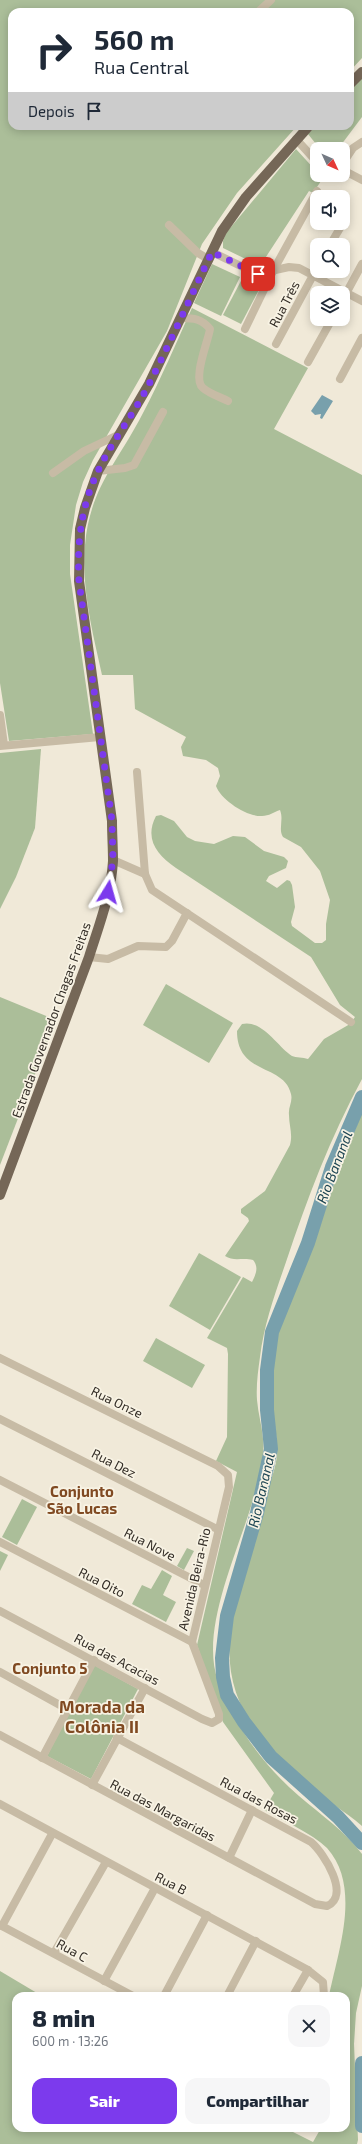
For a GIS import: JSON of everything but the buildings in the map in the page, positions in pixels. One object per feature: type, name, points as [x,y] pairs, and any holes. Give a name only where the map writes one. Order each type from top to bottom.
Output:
[{"type":"main road","points":[[354,80],[362,72]]},
{"type":"main road","name":"Estrada Governador Chagas Freitas","points":[[0,1195],[89,957],[107,901],[113,860],[112,821],[78,562],[81,522],[98,471],[146,390],[222,231],[246,197],[296,138],[305,130]]},
{"type":"street","points":[[262,8],[271,0]]},
{"type":"street","points":[[296,138],[310,154]]},
{"type":"street","points":[[350,152],[353,148],[362,142]]},
{"type":"street","points":[[350,174],[362,180]]},
{"type":"street","points":[[245,329],[273,271],[310,204]]},
{"type":"street","points":[[169,225],[198,253],[255,273],[260,274],[295,267],[310,271]]},
{"type":"street","points":[[350,287],[362,264]]},
{"type":"street","name":"Rua Três","points":[[276,344],[312,278]]},
{"type":"street","points":[[322,278],[332,286]]},
{"type":"street","points":[[350,297],[362,301]]},
{"type":"street","points":[[181,318],[192,318],[204,321],[210,329],[199,366],[198,380],[202,388],[228,401]]},
{"type":"street","points":[[308,362],[328,326]]},
{"type":"street","points":[[340,379],[362,338]]},
{"type":"street","points":[[98,471],[125,468],[134,465],[163,412]]},
{"type":"street","points":[[53,473],[84,451],[120,434]]},
{"type":"street","points":[[0,716],[2,745],[100,737]]},
{"type":"street","points":[[137,772],[144,874],[148,885],[158,896],[187,913],[351,1022]]},
{"type":"street","points":[[113,860],[144,874]]},
{"type":"street","points":[[89,957],[108,959],[138,946],[166,947],[172,942],[187,913]]},
{"type":"street","name":"Rua Onze","points":[[0,1358],[223,1470]]},
{"type":"street","name":"Rua Dez","points":[[0,1420],[217,1529]]},
{"type":"street","name":"Avenida Beira-Rio","points":[[220,1716],[192,1642],[217,1529],[229,1487],[229,1479],[223,1470]]},
{"type":"street","name":"Rua Nove","points":[[0,1480],[204,1585]]},
{"type":"street","name":"Rua Oito","points":[[0,1542],[192,1642]]},
{"type":"street","name":"Rua das Acacias","points":[[0,1611],[210,1723],[216,1721],[220,1716]]},
{"type":"street","points":[[42,1758],[94,1660]]},
{"type":"street","points":[[0,1672],[67,1709]]},
{"type":"street","points":[[92,1786],[145,1688]]},
{"type":"street","name":"Rua das Margaridas","points":[[0,1735],[92,1786],[315,1904]]},
{"type":"street","name":"Rua das Rosas","points":[[117,1738],[311,1842],[323,1857],[332,1872],[337,1892],[335,1899],[330,1905],[323,1906],[315,1904]]},
{"type":"street","name":"Rua B","points":[[1,1807],[256,1941],[308,1970],[322,1980],[324,1992]]},
{"type":"street","points":[[229,1858],[252,1810]]},
{"type":"street","points":[[1,1925],[52,1834]]},
{"type":"street","points":[[54,1953],[106,1862]]},
{"type":"street","points":[[104,1981],[155,1888]]},
{"type":"street","points":[[166,1992],[207,1915]]},
{"type":"street","name":"Rua C","points":[[1,1925],[125,1992]]},
{"type":"street","points":[[229,1992],[256,1941]]},
{"type":"street","points":[[295,1992],[308,1970]]},
{"type":"green space","points":[[0,0],[362,0],[362,58],[354,67],[354,8],[8,8],[8,130],[293,130],[237,193],[202,244],[167,331],[93,460],[83,482],[76,505],[70,545],[70,574],[93,734],[9,741],[0,683]]},
{"type":"green space","points":[[362,77],[362,117],[354,128],[354,86]]},
{"type":"green space","points":[[312,130],[352,130],[343,142],[314,142],[308,134]]},
{"type":"green space","points":[[296,149],[310,164],[310,182],[320,182],[315,190],[309,191],[260,266],[223,248],[223,241],[226,233]]},
{"type":"green space","points":[[212,264],[240,277],[221,316],[194,303]]},
{"type":"green space","points":[[243,277],[261,286],[241,324],[223,315]]},
{"type":"green space","points":[[192,308],[308,368],[274,429],[362,475],[362,1079],[329,1146],[294,1238],[267,1321],[262,1345],[257,1389],[262,1429],[262,1462],[251,1507],[225,1583],[218,1610],[214,1635],[213,1659],[218,1681],[225,1698],[251,1744],[286,1784],[348,1838],[362,1854],[362,1986],[356,2013],[354,2044],[357,2144],[0,2144],[0,1971],[35,1992],[12,1992],[12,2132],[293,2132],[313,2142],[319,2132],[350,2132],[350,1992],[330,1992],[342,1940],[344,1920],[345,1900],[343,1881],[338,1864],[327,1848],[306,1832],[264,1810],[274,1793],[223,1722],[197,1645],[237,1472],[216,1461],[227,1437],[228,1354],[227,1348],[207,1338],[243,1277],[252,1282],[255,1276],[256,1265],[253,1260],[232,1259],[225,1256],[249,1221],[248,1218],[241,1213],[241,1209],[265,1191],[290,1145],[291,1137],[289,1112],[291,1094],[287,1084],[280,1077],[252,1063],[244,1055],[239,1045],[237,1031],[242,1024],[256,1026],[269,1035],[292,1056],[308,1059],[324,1039],[350,1024],[355,1017],[340,1005],[311,957],[169,863],[158,852],[152,839],[151,832],[156,816],[161,815],[174,821],[187,837],[195,841],[214,844],[233,836],[245,837],[264,851],[284,857],[288,861],[286,868],[269,876],[266,881],[277,888],[287,880],[290,881],[292,885],[295,907],[291,922],[292,926],[315,943],[322,943],[326,940],[326,924],[330,900],[320,871],[301,847],[283,837],[281,831],[280,810],[267,815],[256,816],[235,807],[223,797],[216,786],[220,776],[218,768],[206,760],[183,756],[181,747],[186,737],[135,709],[133,675],[102,675],[86,594],[84,561],[88,525],[93,507],[106,476],[134,430],[162,374]]},
{"type":"green space","points":[[41,749],[35,828],[16,877],[0,909],[0,753]]},
{"type":"green space","points":[[166,984],[233,1023],[209,1063],[143,1025]]},
{"type":"green space","points":[[0,997],[56,1020],[0,1165]]},
{"type":"green space","points":[[362,1112],[362,1826],[309,1786],[284,1763],[263,1740],[248,1718],[237,1695],[231,1670],[229,1643],[233,1613],[241,1580],[275,1468],[277,1444],[273,1410],[273,1368],[279,1326]]},
{"type":"green space","points":[[199,1253],[241,1277],[210,1330],[169,1306]]},
{"type":"green space","points":[[156,1338],[205,1365],[192,1388],[143,1361]]},
{"type":"green space","points":[[22,1499],[37,1507],[17,1545],[2,1537]]},
{"type":"green space","points":[[187,1548],[194,1551],[184,1570],[177,1566]]},
{"type":"green space","points":[[0,1551],[8,1555],[0,1571]]},
{"type":"green space","points":[[162,1570],[172,1576],[163,1595],[176,1602],[166,1622],[132,1604],[142,1585],[151,1589]]},
{"type":"green space","points":[[94,1665],[138,1689],[91,1779],[47,1756]]},
{"type":"water","points":[[322,395],[333,401],[322,419],[320,418],[321,414],[315,415],[311,411]]},
{"type":"waterway","name":"Rio Bananal","points":[[362,1097],[332,1167],[308,1243],[272,1332],[267,1370],[267,1410],[271,1449],[257,1513],[227,1616],[222,1658],[223,1677],[227,1695],[244,1722],[271,1757],[338,1817],[362,1843]]},
{"type":"waterway","name":"Rio Bananal","points":[[362,2063],[362,2126]]},
{"type":"district","name":"Conjunto São Lucas","points":[[82,1500]]},
{"type":"district","name":"Conjunto 5","points":[[50,1668]]},
{"type":"district","name":"Morada da Colônia II","points":[[102,1716]]},
{"type":"route","points":[[108,892],[113,860],[112,821],[79,581],[78,562],[80,529],[84,508],[98,471],[132,417],[212,252],[258,274]]}]
